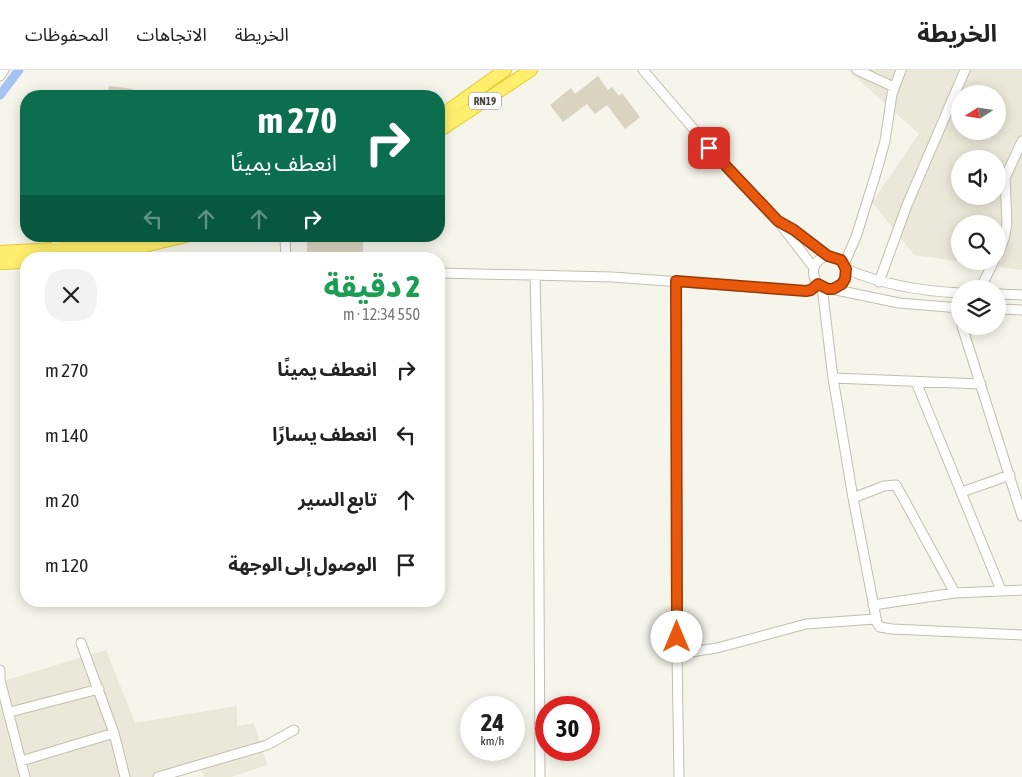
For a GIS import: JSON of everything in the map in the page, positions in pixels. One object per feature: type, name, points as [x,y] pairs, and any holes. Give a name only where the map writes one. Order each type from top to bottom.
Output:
[{"type":"highway","name":"RN19","points":[[445,112],[505,70]]},
{"type":"highway","name":"RN19","points":[[445,127],[531,70]]},
{"type":"highway","points":[[64,252],[94,242]]},
{"type":"highway","points":[[80,252],[144,246],[161,242]]},
{"type":"highway","points":[[0,252],[20,253]]},
{"type":"highway","points":[[0,263],[20,262]]},
{"type":"street","points":[[0,76],[4,70]]},
{"type":"street","points":[[635,70],[644,73],[734,176],[778,221],[814,268]]},
{"type":"street","points":[[857,70],[894,87]]},
{"type":"street","points":[[833,289],[838,287],[845,279],[845,267],[877,170],[885,141],[894,87],[901,70]]},
{"type":"street","points":[[878,282],[907,205],[966,70]]},
{"type":"street","points":[[1006,229],[1006,178],[1021,145]]},
{"type":"street","points":[[778,221],[794,230],[828,256],[837,258],[845,267],[878,282],[951,292]]},
{"type":"street","points":[[828,256],[820,259],[814,268],[813,274],[820,285],[852,498],[875,619],[884,628],[1022,635]]},
{"type":"street","points":[[445,273],[535,277],[612,277],[806,291],[820,285],[899,303],[951,307]]},
{"type":"street","points":[[535,277],[538,398],[540,777]]},
{"type":"street","points":[[676,281],[680,777]]},
{"type":"street","points":[[1006,294],[1022,295]]},
{"type":"street","points":[[1006,309],[1022,310],[1022,306]]},
{"type":"street","points":[[965,335],[1022,516]]},
{"type":"street","points":[[833,378],[981,384]]},
{"type":"street","points":[[916,382],[1001,590]]},
{"type":"street","points":[[962,492],[1010,476]]},
{"type":"street","points":[[852,498],[884,486],[895,485],[955,593]]},
{"type":"street","points":[[873,605],[955,593],[1022,590]]},
{"type":"street","points":[[678,654],[717,648],[806,624],[875,619]]},
{"type":"street","points":[[81,643],[114,733],[125,777]]},
{"type":"street","points":[[0,670],[0,680],[10,712],[25,777]]},
{"type":"street","points":[[10,712],[99,689]]},
{"type":"street","points":[[158,777],[267,745],[294,730]]},
{"type":"street","points":[[21,761],[114,733]]},
{"type":"shaded area","points":[[848,70],[1022,70],[1022,270],[1006,268],[1006,215],[951,215],[951,260],[914,255],[872,202],[919,134]]},
{"type":"shaded area","points":[[106,650],[135,723],[237,706],[237,726],[254,723],[267,765],[231,777],[204,777],[200,765],[172,777],[0,777],[0,682]]},
{"type":"building","points":[[598,76],[608,90],[612,87],[619,96],[622,93],[640,117],[625,129],[607,105],[595,114],[587,104],[563,122],[550,105],[571,88],[575,94]]},
{"type":"building","points":[[109,86],[133,89],[133,90],[108,90]]},
{"type":"building","points":[[307,242],[363,242],[363,252],[307,252]]},
{"type":"waterway","points":[[0,95],[19,70]]},
{"type":"route","points":[[677,637],[678,397],[676,281],[806,291],[811,290],[818,284],[828,289],[838,287],[842,284],[846,274],[846,269],[841,260],[828,256],[794,230],[778,221],[742,186],[709,148]]}]
